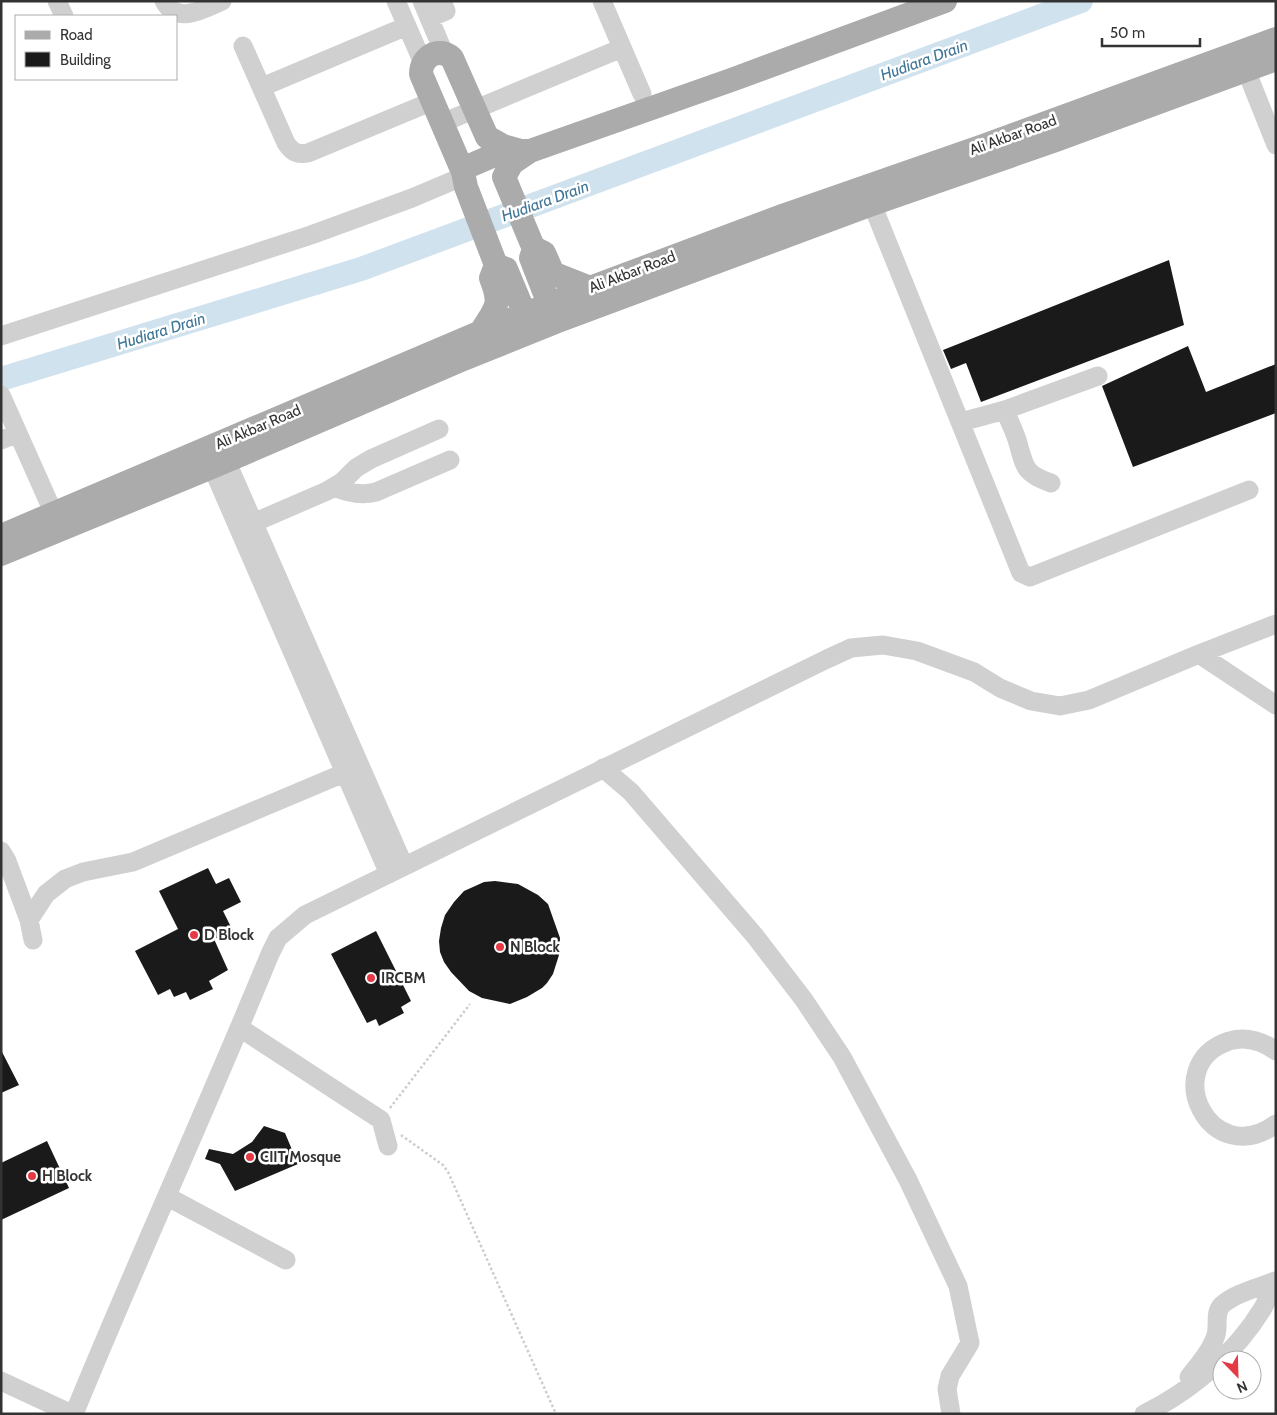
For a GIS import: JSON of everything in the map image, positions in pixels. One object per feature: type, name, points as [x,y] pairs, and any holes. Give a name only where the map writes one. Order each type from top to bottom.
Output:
[{"type":"main road","points":[[504,179],[512,163],[530,151],[734,79],[945,1]]},
{"type":"main road","name":"Ali Akbar Road","points":[[552,313],[590,288],[785,215],[983,146],[1276,39]]},
{"type":"main road","points":[[481,332],[497,305],[498,294],[491,278],[496,265],[464,177],[422,74],[423,63],[432,54],[444,53],[455,61],[476,110],[497,174],[504,179],[534,249],[531,258],[552,313]]},
{"type":"main road","name":"Ali Akbar Road","points":[[1,554],[219,464],[461,360],[529,322],[552,313],[1056,140],[1276,59]]},
{"type":"main road","points":[[464,177],[489,147],[503,146],[521,151],[530,151]]},
{"type":"main road","points":[[534,249],[544,253],[552,270],[557,275],[590,288]]},
{"type":"main road","points":[[496,265],[506,269],[529,322]]},
{"type":"main road","name":"Ali Akbar Road","points":[[1,536],[481,332],[529,322]]},
{"type":"street","points":[[57,1],[64,15]]},
{"type":"street","points":[[164,1],[173,12],[183,14],[194,13],[222,1]]},
{"type":"street","points":[[396,1],[423,63]]},
{"type":"street","points":[[422,1],[444,53]]},
{"type":"street","points":[[429,18],[446,11],[442,1]]},
{"type":"street","points":[[602,1],[642,94]]},
{"type":"street","points":[[262,88],[407,26]]},
{"type":"street","points":[[244,46],[286,143],[291,151],[300,154],[308,153],[433,101]]},
{"type":"street","points":[[442,123],[622,48]]},
{"type":"street","points":[[1246,70],[1276,145]]},
{"type":"street","points":[[1,336],[311,235],[464,177]]},
{"type":"street","points":[[872,204],[1021,573],[1030,577],[1249,490]]},
{"type":"street","points":[[961,422],[1005,410],[1098,376]]},
{"type":"street","points":[[1,395],[11,432],[54,514]]},
{"type":"street","points":[[1005,410],[1018,442],[1025,467],[1040,479],[1051,483]]},
{"type":"street","points":[[253,523],[334,487],[356,468],[371,459],[439,429]]},
{"type":"street","points":[[334,487],[344,492],[365,494],[376,492],[450,460]]},
{"type":"street","points":[[219,464],[253,523],[353,770]]},
{"type":"street","points":[[219,464],[397,870]]},
{"type":"street","points":[[1,1382],[73,1414],[278,938],[305,915],[852,648],[883,645],[917,652],[974,672],[1000,688],[1031,701],[1060,706],[1089,700],[1276,624]]},
{"type":"street","points":[[1199,654],[1276,705]]},
{"type":"street","points":[[603,768],[631,792],[756,936],[804,1000],[842,1058],[908,1180],[958,1286],[970,1343],[950,1376],[947,1389],[951,1414]]},
{"type":"street","points":[[29,920],[46,894],[65,879],[83,872],[133,862],[353,770]]},
{"type":"street","points":[[1,851],[7,861],[29,920],[33,940]]},
{"type":"street","points":[[240,1028],[380,1120],[388,1146]]},
{"type":"street","points":[[1276,1051],[1268,1045],[1251,1039],[1223,1043],[1202,1061],[1198,1070],[1195,1097],[1202,1114],[1208,1121],[1223,1132],[1232,1135],[1250,1136],[1268,1130],[1276,1124]]},
{"type":"street","points":[[168,1197],[286,1260]]},
{"type":"street","points":[[1175,1396],[1213,1344],[1221,1306],[1241,1295],[1275,1281]]},
{"type":"street","points":[[1144,1414],[1198,1380],[1236,1346],[1263,1308],[1275,1281]]},
{"type":"path","points":[[470,1004],[380,1120],[443,1165],[448,1172],[556,1414]]},
{"type":"building","points":[[1169,260],[1184,325],[981,402],[966,363],[951,369],[943,350]]},
{"type":"building","points":[[1188,346],[1206,392],[1276,364],[1276,413],[1133,467],[1102,386]]},
{"type":"building","name":"D Block","points":[[208,868],[216,884],[229,878],[241,902],[223,911],[233,931],[214,939],[228,970],[209,981],[213,989],[190,1000],[186,992],[174,997],[170,989],[158,995],[135,951],[178,929],[159,891]]},
{"type":"building","name":"N Block","points":[[495,881],[518,884],[538,895],[548,904],[560,938],[559,955],[553,974],[547,983],[527,997],[510,1004],[482,998],[469,991],[451,972],[440,952],[441,928],[445,915],[454,902],[464,891],[484,882]]},
{"type":"building","name":"IRCBM","points":[[376,931],[411,1001],[401,1007],[404,1013],[379,1026],[376,1019],[367,1023],[331,954]]},
{"type":"building","points":[[1,1050],[19,1085],[1,1093]]},
{"type":"building","name":"CIIT Mosque","points":[[264,1126],[285,1133],[298,1164],[235,1191],[220,1164],[205,1159],[209,1149],[233,1154],[252,1142]]},
{"type":"building","name":"H Block","points":[[47,1141],[69,1188],[1,1220],[1,1163]]},
{"type":"waterway","name":"Hudiara Drain","points":[[1,379],[361,269],[1081,1]]},
{"type":"place","name":"D Block","points":[[194,935]]},
{"type":"place","name":"N Block","points":[[500,947]]},
{"type":"place","name":"IRCBM","points":[[371,978]]},
{"type":"place","name":"CIIT Mosque","points":[[250,1157]]},
{"type":"place","name":"H Block","points":[[32,1176]]}]
